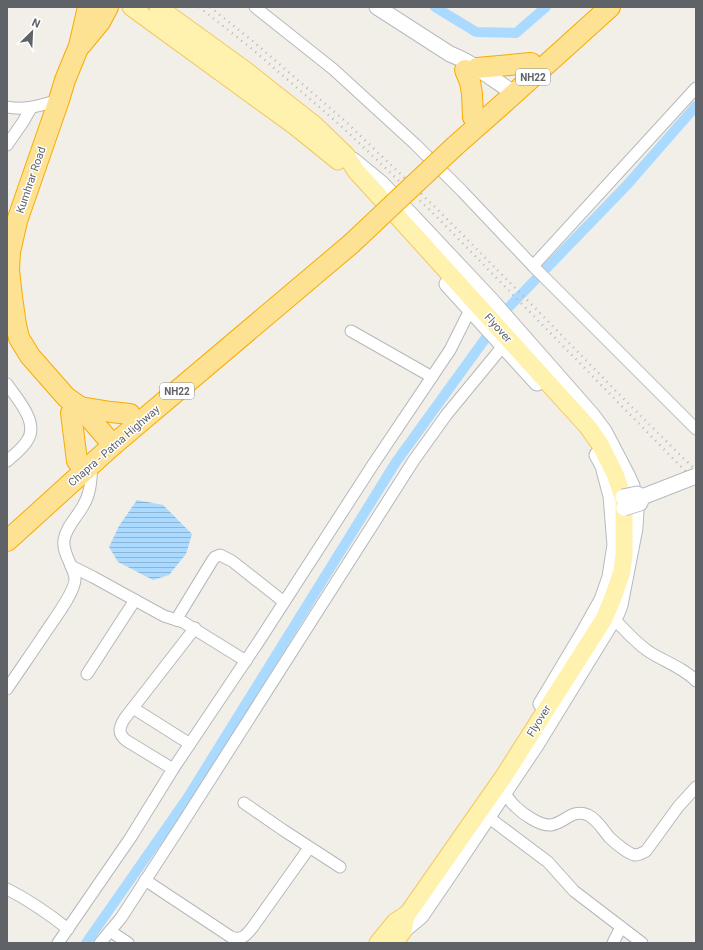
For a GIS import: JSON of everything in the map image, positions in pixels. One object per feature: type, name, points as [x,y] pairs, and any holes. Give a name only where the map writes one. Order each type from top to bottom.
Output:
[{"type":"highway","name":"Kumhrar Road","points":[[88,7],[79,46],[65,80],[17,221],[10,252],[9,270],[19,338],[30,356],[72,406],[98,450]]},
{"type":"highway","name":"Kumhrar Road","points":[[79,46],[100,22],[108,7]]},
{"type":"highway","name":"NH22","points":[[452,142],[473,117],[505,94],[531,63],[593,7]]},
{"type":"highway","name":"NH22","points":[[348,240],[505,94],[610,7]]},
{"type":"highway","points":[[473,117],[470,82],[471,69],[531,63]]},
{"type":"highway","name":"Chapra - Patna Highway","points":[[7,541],[98,450],[130,414],[348,240]]},
{"type":"highway","name":"Chapra - Patna Highway","points":[[7,526],[348,240]]},
{"type":"highway","points":[[72,406],[130,414]]},
{"type":"highway","points":[[72,406],[98,450]]},
{"type":"main road","points":[[131,7],[347,163]]},
{"type":"main road","points":[[158,7],[245,70],[316,126],[347,163]]},
{"type":"main road","name":"Flyover","points":[[347,163],[398,217],[588,427],[600,444],[615,474],[624,502],[624,556],[622,571],[604,619],[504,776],[401,925],[378,943]]},
{"type":"street","points":[[255,7],[333,69],[415,144],[533,266],[696,429]]},
{"type":"street","points":[[377,7],[450,54],[461,58],[471,69],[505,94]]},
{"type":"street","points":[[533,266],[696,88]]},
{"type":"street","points":[[7,107],[20,109],[31,108],[59,100]]},
{"type":"street","points":[[7,145],[31,108]]},
{"type":"street","points":[[347,163],[367,171],[381,183],[511,322],[600,424],[632,486],[636,510],[635,528],[618,613],[536,745],[421,916],[401,925],[398,913],[426,877],[488,789],[584,632],[602,600],[610,577],[615,545],[611,496],[603,466],[593,448],[577,426],[500,343],[372,200],[347,163]]},
{"type":"street","points":[[58,943],[131,836],[374,463],[474,314]]},
{"type":"street","points":[[351,330],[432,377]]},
{"type":"street","points":[[100,943],[121,918],[414,460],[500,343]]},
{"type":"street","points":[[7,384],[26,411],[31,428],[27,442],[7,461]]},
{"type":"street","points":[[7,689],[68,598],[73,586],[75,578],[64,550],[64,540],[68,528],[84,505],[88,496],[98,450]]},
{"type":"street","points":[[624,502],[637,494],[642,497],[696,476]]},
{"type":"street","points":[[176,620],[208,566],[215,557],[220,555],[232,561],[284,602]]},
{"type":"street","points":[[71,566],[164,616],[183,622],[195,628],[246,661]]},
{"type":"street","points":[[87,674],[135,600]]},
{"type":"street","points":[[614,619],[639,644],[688,673],[696,681]]},
{"type":"street","points":[[174,769],[127,741],[122,737],[120,731],[121,725],[125,718],[195,628]]},
{"type":"street","points":[[133,708],[190,744]]},
{"type":"street","points":[[504,793],[516,807],[530,817],[545,824],[557,823],[576,813],[583,813],[596,821],[615,842],[633,855],[640,855],[646,851],[678,807],[696,787]]},
{"type":"street","points":[[244,803],[309,848],[340,867]]},
{"type":"street","points":[[488,817],[548,862],[574,891],[642,943]]},
{"type":"street","points":[[145,880],[231,937],[236,939],[242,938],[252,928],[309,848]]},
{"type":"street","points":[[7,888],[55,918],[68,929]]},
{"type":"street","points":[[613,943],[621,927]]},
{"type":"street","points":[[110,931],[128,943]]},
{"type":"water","points":[[137,500],[163,505],[192,534],[186,554],[169,575],[153,580],[118,562],[109,547],[119,526]]},
{"type":"waterway","points":[[435,7],[476,32],[516,33],[546,7]]},
{"type":"waterway","points":[[86,943],[188,797],[396,462],[506,310],[627,185],[696,106]]},
{"type":"railway","points":[[199,7],[252,49],[340,125],[433,213],[696,482]]},
{"type":"railway","points":[[210,7],[255,43],[345,121],[436,208],[696,470]]}]
